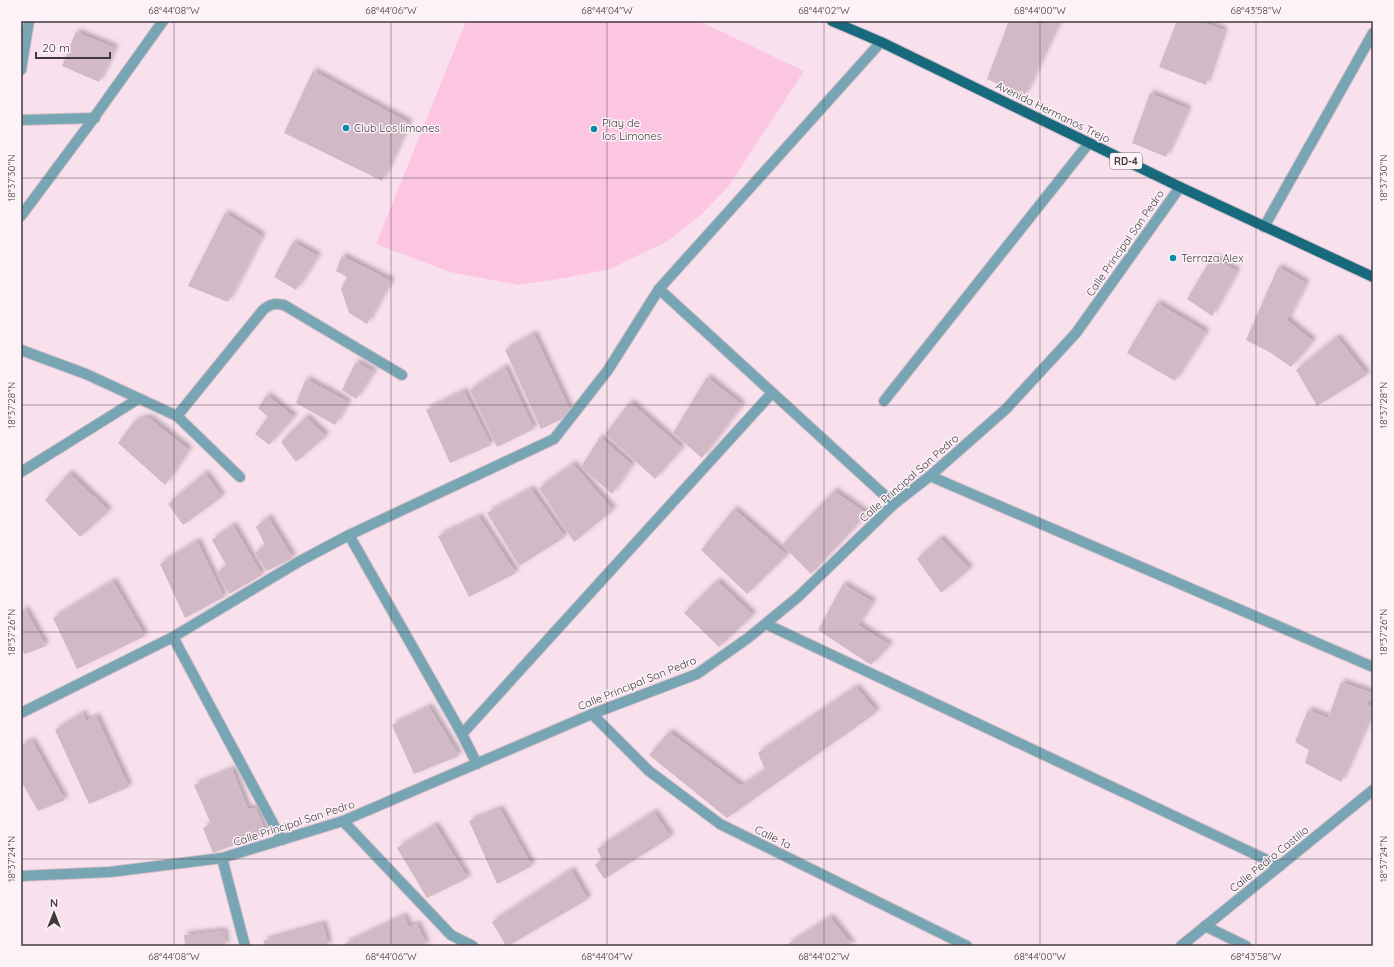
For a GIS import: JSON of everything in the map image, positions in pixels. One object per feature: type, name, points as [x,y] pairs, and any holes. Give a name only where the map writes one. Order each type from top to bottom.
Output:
[{"type":"main road","name":"Avenida Hermanos Trejo","points":[[832,21],[881,42],[1264,227],[1373,277]]},
{"type":"street","points":[[21,70],[29,21]]},
{"type":"street","points":[[21,216],[95,118],[163,21]]},
{"type":"street","points":[[1264,227],[1373,33]]},
{"type":"street","points":[[21,713],[173,637],[300,561],[349,535],[554,439],[608,370],[659,289],[881,42]]},
{"type":"street","points":[[21,120],[95,118]]},
{"type":"street","points":[[884,401],[1089,143]]},
{"type":"street","name":"Calle Principal San Pedro","points":[[21,876],[110,872],[222,858],[343,822],[592,714],[697,674],[748,638],[798,597],[894,504],[930,476],[1006,409],[1076,333],[1180,186]]},
{"type":"street","points":[[659,289],[894,504]]},
{"type":"street","points":[[177,416],[263,310],[269,305],[277,303],[284,305],[402,375]]},
{"type":"street","points":[[21,350],[86,374],[177,416],[240,477]]},
{"type":"street","points":[[462,734],[772,393]]},
{"type":"street","points":[[21,472],[138,399]]},
{"type":"street","points":[[930,476],[1373,667]]},
{"type":"street","points":[[349,535],[462,734],[477,764]]},
{"type":"street","points":[[766,624],[1280,866]]},
{"type":"street","points":[[173,637],[282,840]]},
{"type":"street","name":"Calle 1a","points":[[592,714],[649,771],[720,824],[967,946]]},
{"type":"street","name":"Calle Pedro Castillo","points":[[1181,946],[1373,790]]},
{"type":"street","points":[[343,822],[451,936],[473,946]]},
{"type":"street","points":[[222,858],[245,946]]},
{"type":"street","points":[[1205,926],[1246,946]]},
{"type":"shaded area","name":"Play de los Limones","points":[[466,21],[699,21],[804,71],[728,187],[703,213],[668,241],[610,269],[519,285],[450,272],[376,244]]},
{"type":"building","points":[[1009,21],[1024,21],[1029,23],[1030,21],[1059,22],[1024,96],[987,79]]},
{"type":"building","points":[[1177,21],[1199,21],[1224,30],[1206,85],[1159,67]]},
{"type":"building","points":[[76,32],[115,48],[99,82],[62,66]]},
{"type":"building","name":"Club Los limones","points":[[313,71],[409,123],[382,181],[284,133]]},
{"type":"building","points":[[1150,93],[1188,109],[1166,157],[1132,143]]},
{"type":"building","points":[[225,213],[262,236],[228,302],[188,286]]},
{"type":"building","points":[[293,242],[318,256],[296,290],[274,277]]},
{"type":"building","points":[[342,256],[391,281],[367,324],[349,313],[341,289],[347,277],[336,271]]},
{"type":"building","points":[[1212,257],[1237,271],[1212,316],[1187,299]]},
{"type":"building","points":[[1278,267],[1306,283],[1287,320],[1313,341],[1291,367],[1271,353],[1246,340]]},
{"type":"building","points":[[1157,303],[1206,332],[1175,381],[1127,353]]},
{"type":"building","points":[[534,334],[572,414],[541,429],[505,350]]},
{"type":"building","points":[[1337,337],[1367,375],[1317,406],[1296,370]]},
{"type":"building","points":[[356,362],[374,372],[356,399],[342,390]]},
{"type":"building","points":[[505,367],[534,429],[497,447],[470,390]]},
{"type":"building","points":[[707,377],[742,405],[702,458],[673,433]]},
{"type":"building","points":[[306,379],[348,402],[335,425],[296,403]]},
{"type":"building","points":[[464,391],[491,445],[450,463],[426,410]]},
{"type":"building","points":[[267,395],[294,417],[269,445],[255,434],[268,417],[258,408]]},
{"type":"building","points":[[630,402],[682,448],[655,479],[605,434]]},
{"type":"building","points":[[306,417],[326,436],[296,462],[281,442]]},
{"type":"building","points":[[149,418],[189,450],[165,485],[118,443],[134,422]]},
{"type":"building","points":[[600,437],[632,465],[612,494],[581,467]]},
{"type":"building","points":[[573,464],[613,510],[574,542],[539,488]]},
{"type":"building","points":[[69,473],[109,511],[80,537],[45,500]]},
{"type":"building","points":[[205,473],[222,497],[183,525],[168,504]]},
{"type":"building","points":[[531,489],[565,537],[519,566],[487,513]]},
{"type":"building","points":[[834,491],[867,514],[811,574],[782,545]]},
{"type":"building","points":[[734,509],[787,555],[747,594],[701,550]]},
{"type":"building","points":[[268,517],[293,558],[267,571],[255,553],[265,545],[256,527]]},
{"type":"building","points":[[479,517],[516,573],[469,597],[438,536]]},
{"type":"building","points":[[233,525],[262,575],[229,594],[217,573],[226,565],[212,540]]},
{"type":"building","points":[[940,538],[970,569],[941,593],[917,559]]},
{"type":"building","points":[[197,541],[224,597],[185,618],[160,564]]},
{"type":"building","points":[[113,581],[145,636],[77,669],[53,618]]},
{"type":"building","points":[[717,581],[753,615],[719,647],[684,613]]},
{"type":"building","points":[[843,584],[873,602],[858,625],[890,645],[871,665],[818,630]]},
{"type":"building","points":[[25,609],[46,646],[25,654],[21,649],[21,611]]},
{"type":"building","points":[[1341,682],[1372,693],[1367,704],[1373,708],[1373,710],[1341,782],[1305,763],[1309,750],[1295,742],[1308,710],[1328,718]]},
{"type":"building","points":[[856,687],[877,712],[727,818],[649,755],[669,732],[741,786],[765,770],[758,753]]},
{"type":"building","points":[[429,707],[459,756],[414,774],[392,725]]},
{"type":"building","points":[[83,713],[86,721],[96,716],[129,787],[89,804],[55,730]]},
{"type":"building","points":[[32,741],[65,800],[38,811],[21,781],[21,745]]},
{"type":"building","points":[[232,769],[248,809],[256,808],[266,833],[213,853],[203,828],[211,824],[194,785]]},
{"type":"building","points":[[500,809],[532,866],[497,884],[469,821]]},
{"type":"building","points":[[654,812],[671,837],[604,879],[595,865],[602,859],[597,849]]},
{"type":"building","points":[[435,825],[468,878],[427,898],[397,848]]},
{"type":"building","points":[[571,870],[588,899],[506,946],[492,922]]},
{"type":"building","points":[[404,916],[409,927],[417,924],[427,946],[345,946],[344,944]]},
{"type":"building","points":[[830,917],[853,946],[785,946]]},
{"type":"building","points":[[323,924],[329,946],[265,946],[263,941]]},
{"type":"building","points":[[224,931],[226,946],[185,946],[184,935]]},
{"type":"place","name":"Club Los limones","points":[[346,128]]},
{"type":"place","name":"Play de los Limones","points":[[594,129]]},
{"type":"place","name":"Terraza Alex","points":[[1173,258]]}]
